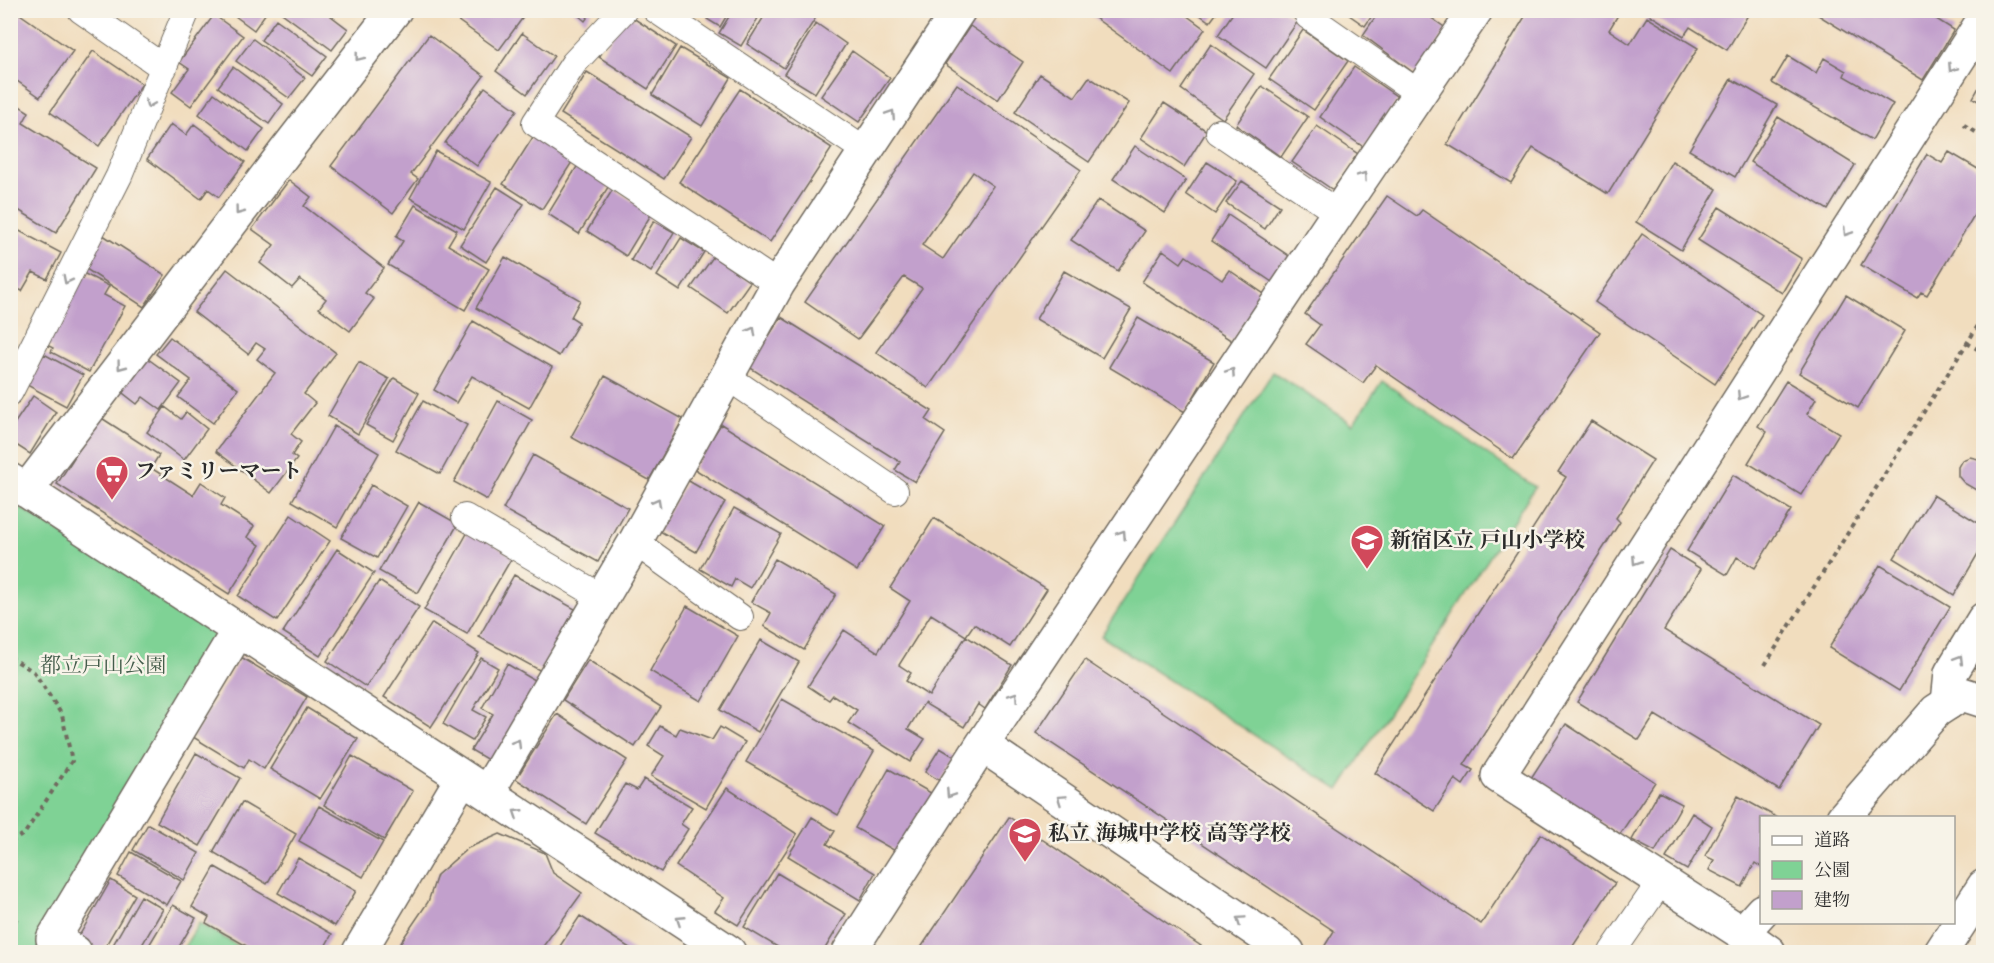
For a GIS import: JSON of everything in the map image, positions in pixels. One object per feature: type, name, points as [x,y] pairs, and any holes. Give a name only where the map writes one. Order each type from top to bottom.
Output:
[{"type":"street","points":[[395,10],[285,152],[18,486],[729,952]]},
{"type":"street","points":[[359,952],[603,598],[778,284],[959,10]]},
{"type":"street","points":[[849,952],[982,745],[1476,10]]},
{"type":"street","points":[[1769,952],[1752,922],[1661,880],[1498,776],[1983,19]]},
{"type":"street","points":[[1948,703],[1951,673],[1983,619]]},
{"type":"street","points":[[75,952],[53,939],[238,631]]},
{"type":"street","points":[[1845,816],[1935,711],[1962,694],[1983,701]]},
{"type":"street","points":[[982,745],[1288,952]]},
{"type":"street","points":[[1941,952],[1983,886]]},
{"type":"lane","points":[[81,10],[164,68]]},
{"type":"lane","points":[[10,392],[119,176],[187,10]]},
{"type":"lane","points":[[624,10],[574,63],[535,123],[778,284]]},
{"type":"lane","points":[[656,10],[867,152]]},
{"type":"lane","points":[[1308,16],[1420,94]]},
{"type":"lane","points":[[1219,132],[1338,213]]},
{"type":"lane","points":[[726,376],[895,491]]},
{"type":"lane","points":[[465,517],[603,598]]},
{"type":"lane","points":[[635,542],[740,617]]},
{"type":"lane","points":[[1612,952],[1661,880]]},
{"type":"path","points":[[1765,665],[1983,316]]},
{"type":"path","points":[[1967,343],[1983,353]]},
{"type":"path","points":[[10,657],[34,672],[62,715],[72,761],[25,832],[10,843]]},
{"type":"green space","points":[[1273,372],[1353,424],[1382,381],[1535,487],[1339,790],[1101,636]]},
{"type":"green space","name":"都立戸山公園","points":[[10,501],[221,633],[66,938],[74,952],[11,952]]},
{"type":"green space","points":[[199,923],[249,952],[181,952]]},
{"type":"building","points":[[10,10],[14,10],[73,51],[40,97],[10,76]]},
{"type":"building","points":[[227,10],[268,10],[254,30]]},
{"type":"building","points":[[284,10],[323,10],[348,29],[332,50],[282,13]]},
{"type":"building","points":[[443,10],[517,10],[524,16],[499,50]]},
{"type":"building","points":[[572,10],[593,10],[585,21]]},
{"type":"building","points":[[713,10],[730,10],[720,27],[707,19]]},
{"type":"building","points":[[733,10],[763,10],[741,46],[719,33]]},
{"type":"building","points":[[768,10],[802,10],[815,19],[784,68],[747,44]]},
{"type":"building","points":[[1084,10],[1179,10],[1205,29],[1173,74]]},
{"type":"building","points":[[1193,10],[1219,10],[1210,22]]},
{"type":"building","points":[[1235,10],[1282,10],[1298,21],[1266,68],[1218,35]]},
{"type":"building","points":[[1342,10],[1376,10],[1365,26]]},
{"type":"building","points":[[1380,10],[1420,10],[1447,29],[1418,76],[1363,35]]},
{"type":"building","points":[[1529,10],[1621,10],[1609,30],[1630,44],[1647,17],[1698,48],[1608,194],[1533,148],[1511,183],[1447,144]]},
{"type":"building","points":[[1642,10],[1751,10],[1727,50],[1690,27],[1684,36]]},
{"type":"building","points":[[1810,10],[1922,10],[1954,30],[1923,80]]},
{"type":"building","points":[[627,14],[676,46],[648,89],[599,57]]},
{"type":"building","points":[[214,15],[243,36],[191,106],[172,92],[189,69],[179,62]]},
{"type":"building","points":[[276,19],[327,56],[312,76],[261,40]]},
{"type":"building","points":[[816,23],[846,44],[815,93],[784,74]]},
{"type":"building","points":[[970,26],[1023,62],[998,100],[945,64]]},
{"type":"building","points":[[1303,30],[1348,61],[1314,110],[1269,79]]},
{"type":"building","points":[[522,33],[554,56],[527,94],[496,71]]},
{"type":"building","points":[[429,35],[484,76],[411,174],[418,179],[393,213],[331,166]]},
{"type":"building","points":[[253,39],[305,78],[289,98],[236,61]]},
{"type":"building","points":[[1211,44],[1254,74],[1223,119],[1181,89]]},
{"type":"building","points":[[680,48],[731,78],[702,126],[652,95]]},
{"type":"building","points":[[93,51],[142,84],[99,146],[50,112]]},
{"type":"building","points":[[852,51],[890,78],[859,122],[821,96]]},
{"type":"building","points":[[1788,56],[1816,73],[1824,58],[1846,71],[1844,76],[1893,104],[1872,140],[1772,83]]},
{"type":"building","points":[[233,67],[283,104],[269,124],[218,87]]},
{"type":"building","points":[[1354,67],[1399,98],[1365,148],[1320,117]]},
{"type":"building","points":[[587,72],[691,137],[664,179],[561,114]]},
{"type":"building","points":[[1040,74],[1075,97],[1089,77],[1129,103],[1089,162],[1015,112]]},
{"type":"building","points":[[1731,79],[1777,105],[1735,177],[1689,150]]},
{"type":"building","points":[[1983,80],[1983,104],[1973,98]]},
{"type":"building","points":[[957,84],[1081,170],[928,388],[876,352],[922,288],[904,277],[858,339],[805,302]],"holes":[[[973,172],[993,186],[943,259],[922,245]]]},
{"type":"building","points":[[1262,86],[1308,117],[1281,157],[1236,125]]},
{"type":"building","points":[[485,87],[517,110],[477,166],[445,143]]},
{"type":"building","points":[[740,89],[832,148],[770,242],[679,182]]},
{"type":"building","points":[[10,91],[17,95],[13,102],[29,112],[23,123],[96,168],[56,233],[10,205]]},
{"type":"building","points":[[214,93],[264,129],[248,151],[199,114]]},
{"type":"building","points":[[1164,103],[1207,131],[1184,167],[1141,138]]},
{"type":"building","points":[[1778,117],[1855,165],[1828,210],[1750,162]]},
{"type":"building","points":[[171,124],[186,135],[194,124],[245,162],[219,197],[208,189],[201,199],[147,159]]},
{"type":"building","points":[[1317,126],[1358,154],[1333,190],[1292,162]]},
{"type":"building","points":[[535,134],[574,159],[542,209],[503,184]]},
{"type":"building","points":[[1135,146],[1186,180],[1165,213],[1113,179]]},
{"type":"building","points":[[436,151],[491,182],[464,229],[410,198]]},
{"type":"building","points":[[1949,152],[1983,172],[1983,200],[1927,295],[1921,292],[1917,298],[1861,265],[1927,154],[1942,163]]},
{"type":"building","points":[[1672,161],[1717,189],[1681,250],[1636,222]]},
{"type":"building","points":[[1207,162],[1237,181],[1215,214],[1186,194]]},
{"type":"building","points":[[578,165],[610,184],[579,234],[548,214]]},
{"type":"building","points":[[289,180],[311,197],[304,206],[384,268],[365,293],[374,299],[350,331],[319,308],[326,299],[300,279],[292,288],[260,263],[274,245],[252,229]]},
{"type":"building","points":[[1242,181],[1280,206],[1265,229],[1226,203]]},
{"type":"building","points":[[497,187],[524,204],[486,262],[460,245]]},
{"type":"building","points":[[613,189],[652,213],[626,256],[587,231]]},
{"type":"building","points":[[1387,196],[1417,216],[1422,210],[1600,332],[1513,459],[1376,365],[1363,383],[1306,344],[1320,325],[1305,314]]},
{"type":"building","points":[[1098,200],[1145,231],[1118,271],[1071,240]]},
{"type":"building","points":[[415,205],[457,230],[448,245],[489,269],[465,310],[388,265],[403,241],[396,237]]},
{"type":"building","points":[[1719,207],[1802,259],[1782,293],[1698,240]]},
{"type":"building","points":[[1228,215],[1295,260],[1278,286],[1211,241]]},
{"type":"building","points":[[654,221],[674,232],[651,272],[631,260]]},
{"type":"building","points":[[10,226],[61,253],[47,279],[33,272],[22,291],[10,285]]},
{"type":"building","points":[[1642,234],[1762,315],[1715,384],[1595,302]]},
{"type":"building","points":[[103,235],[165,275],[144,307],[83,267]]},
{"type":"building","points":[[681,238],[704,252],[680,291],[657,276]]},
{"type":"building","points":[[1163,250],[1181,263],[1186,256],[1222,280],[1229,270],[1264,294],[1232,341],[1142,282]]},
{"type":"building","points":[[505,257],[580,300],[571,317],[579,322],[559,356],[476,308]]},
{"type":"building","points":[[713,257],[750,282],[728,313],[691,288]]},
{"type":"building","points":[[227,269],[336,353],[304,394],[315,403],[291,434],[301,442],[292,455],[297,459],[271,493],[216,451],[275,373],[257,359],[265,349],[256,343],[248,354],[194,312]]},
{"type":"building","points":[[79,271],[109,286],[104,295],[125,306],[89,372],[51,352],[53,348],[41,342]]},
{"type":"building","points":[[1064,271],[1131,309],[1102,358],[1036,319]]},
{"type":"building","points":[[1846,295],[1905,331],[1858,408],[1799,373]]},
{"type":"building","points":[[781,317],[932,411],[926,420],[945,433],[915,482],[895,470],[900,462],[749,367]]},
{"type":"building","points":[[1138,318],[1214,362],[1185,412],[1109,367]]},
{"type":"building","points":[[473,321],[552,367],[529,408],[472,376],[456,403],[434,390]]},
{"type":"building","points":[[170,337],[238,389],[213,423],[178,397],[191,380],[156,354]]},
{"type":"building","points":[[140,353],[181,383],[161,410],[143,397],[137,404],[114,386]]},
{"type":"building","points":[[44,354],[83,375],[66,406],[27,385]]},
{"type":"building","points":[[359,362],[389,379],[358,434],[328,416]]},
{"type":"building","points":[[605,376],[683,419],[649,480],[571,437]]},
{"type":"building","points":[[394,378],[419,393],[393,440],[366,425]]},
{"type":"building","points":[[1786,381],[1816,399],[1807,414],[1839,433],[1801,495],[1748,463],[1767,432],[1758,426]]},
{"type":"building","points":[[33,396],[56,412],[30,454],[10,441],[10,430]]},
{"type":"building","points":[[423,401],[467,425],[440,474],[396,450]]},
{"type":"building","points":[[498,401],[532,420],[487,500],[454,482]]},
{"type":"building","points":[[165,407],[181,419],[186,412],[207,429],[184,460],[147,432]]},
{"type":"building","points":[[100,417],[159,455],[151,468],[193,495],[201,482],[225,498],[221,505],[254,526],[247,537],[260,545],[229,594],[57,484]]},
{"type":"building","points":[[1591,421],[1653,460],[1616,518],[1620,522],[1464,765],[1473,770],[1463,785],[1455,779],[1434,811],[1375,773],[1566,477],[1558,472]]},
{"type":"building","points":[[721,424],[885,526],[857,571],[693,468]]},
{"type":"building","points":[[334,426],[379,453],[337,527],[292,501]]},
{"type":"building","points":[[1983,450],[1983,494],[1964,483],[1958,476],[1958,467],[1962,460],[1970,457],[1978,459]]},
{"type":"building","points":[[533,455],[628,508],[598,562],[503,509]]},
{"type":"building","points":[[1733,475],[1791,510],[1755,568],[1737,557],[1727,575],[1687,551]]},
{"type":"building","points":[[687,480],[725,502],[696,552],[658,530]]},
{"type":"building","points":[[371,485],[407,506],[377,558],[341,538]]},
{"type":"building","points":[[1933,495],[1983,526],[1983,545],[1954,595],[1894,558]]},
{"type":"building","points":[[419,502],[458,524],[418,593],[379,571]]},
{"type":"building","points":[[734,508],[781,534],[750,588],[735,579],[731,587],[700,569]]},
{"type":"building","points":[[291,515],[330,541],[277,621],[238,596]]},
{"type":"building","points":[[934,518],[1047,589],[1010,647],[974,624],[966,636],[1012,665],[985,709],[978,704],[964,727],[924,703],[908,729],[925,739],[910,762],[848,723],[857,710],[833,695],[829,700],[808,686],[844,630],[878,652],[910,601],[890,588]],"holes":[[[931,614],[966,636],[929,696],[906,681],[911,673],[899,665]]]},
{"type":"building","points":[[469,530],[513,556],[467,634],[424,610]]},
{"type":"building","points":[[337,549],[374,573],[320,656],[283,632]]},
{"type":"building","points":[[1670,550],[1701,569],[1664,630],[1819,725],[1779,790],[1655,715],[1639,740],[1577,702]]},
{"type":"building","points":[[775,559],[836,594],[804,650],[764,626],[771,613],[751,602]]},
{"type":"building","points":[[1880,565],[1950,607],[1899,691],[1829,648]]},
{"type":"building","points":[[514,575],[575,609],[541,671],[479,637]]},
{"type":"building","points":[[379,581],[419,607],[366,687],[327,661]]},
{"type":"building","points":[[687,606],[738,636],[701,701],[650,671]]},
{"type":"building","points":[[432,623],[479,653],[431,727],[384,697]]},
{"type":"building","points":[[761,640],[799,662],[758,732],[720,710]]},
{"type":"building","points":[[241,657],[307,697],[264,769],[249,759],[244,768],[193,737]]},
{"type":"building","points":[[481,658],[498,668],[473,710],[486,717],[472,741],[443,724]]},
{"type":"building","points":[[588,660],[661,707],[635,747],[563,700]]},
{"type":"building","points":[[1085,660],[1481,924],[1541,834],[1615,883],[1569,952],[1333,952],[1324,947],[1334,931],[1036,733]]},
{"type":"building","points":[[507,664],[539,683],[493,763],[471,750],[493,714],[482,708]]},
{"type":"building","points":[[782,699],[874,751],[838,815],[746,762]]},
{"type":"building","points":[[307,708],[358,739],[320,799],[270,769]]},
{"type":"building","points":[[557,714],[627,760],[586,824],[516,779]]},
{"type":"building","points":[[1566,724],[1655,782],[1620,834],[1531,778]]},
{"type":"building","points":[[660,726],[676,735],[680,728],[712,740],[720,727],[745,742],[706,808],[651,776],[664,756],[648,746]]},
{"type":"building","points":[[940,748],[955,757],[940,781],[925,772]]},
{"type":"building","points":[[196,753],[240,778],[200,846],[157,822]]},
{"type":"building","points":[[352,756],[413,791],[384,840],[324,805]]},
{"type":"building","points":[[889,769],[938,797],[904,856],[855,828]]},
{"type":"building","points":[[644,779],[692,807],[681,824],[688,829],[661,872],[595,833],[625,784],[637,790]]},
{"type":"building","points":[[727,788],[797,834],[738,925],[715,911],[724,898],[676,866]]},
{"type":"building","points":[[1659,792],[1682,804],[1655,852],[1632,840]]},
{"type":"building","points":[[1738,796],[1774,816],[1760,816],[1760,866],[1755,863],[1742,887],[1709,870],[1714,860],[1705,856]]},
{"type":"building","points":[[242,802],[296,834],[267,884],[213,852]]},
{"type":"building","points":[[319,806],[383,842],[363,877],[299,841]]},
{"type":"building","points":[[1692,813],[1712,826],[1687,870],[1666,858]]},
{"type":"building","points":[[812,817],[835,831],[827,844],[875,873],[860,900],[788,856]]},
{"type":"building","points":[[1009,817],[1210,952],[918,952]]},
{"type":"building","points":[[148,824],[199,853],[184,880],[133,850]]},
{"type":"building","points":[[500,834],[545,853],[553,873],[582,893],[539,952],[394,952],[428,902],[437,875],[468,848]]},
{"type":"building","points":[[131,852],[181,881],[167,905],[118,876]]},
{"type":"building","points":[[298,858],[356,891],[335,926],[278,893]]},
{"type":"building","points":[[215,867],[332,934],[322,952],[257,952],[206,923],[209,917],[192,907]]},
{"type":"building","points":[[777,873],[846,914],[823,952],[786,952],[744,927]]},
{"type":"building","points":[[111,880],[135,895],[102,952],[78,938]]},
{"type":"building","points":[[141,896],[163,909],[138,952],[127,952],[113,945]]},
{"type":"building","points":[[173,905],[196,918],[176,952],[145,952]]},
{"type":"building","points":[[580,916],[636,952],[556,952]]},
{"type":"place","name":"ファミリーマート","points":[[112,501]]},
{"type":"place","name":"新宿区立 戸山小学校","points":[[1367,570]]},
{"type":"place","name":"私立 海城中学校 高等学校","points":[[1025,863]]}]
